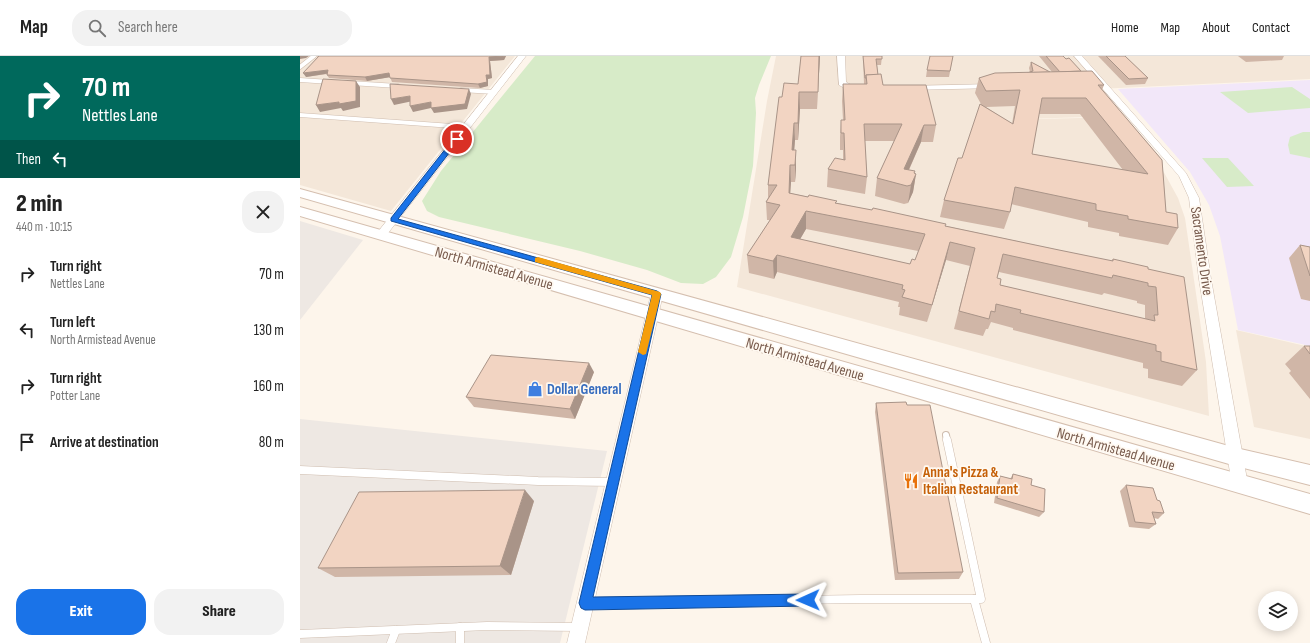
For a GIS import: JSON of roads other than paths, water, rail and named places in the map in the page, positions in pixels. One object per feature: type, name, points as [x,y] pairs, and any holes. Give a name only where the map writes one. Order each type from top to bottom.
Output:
[{"type":"main road","name":"North Armistead Avenue","points":[[300,193],[1236,457],[1310,475]]},
{"type":"main road","name":"North Armistead Avenue","points":[[300,211],[1240,485],[1310,504]]},
{"type":"street","points":[[381,235],[522,56]]},
{"type":"street","points":[[841,56],[841,79],[845,86],[868,89]]},
{"type":"street","name":"Sacramento Drive","points":[[1078,56],[1097,83],[1183,175],[1194,198],[1205,279],[1240,485]]},
{"type":"street","points":[[900,88],[998,85]]},
{"type":"street","points":[[576,643],[657,294]]},
{"type":"lane","points":[[300,66],[314,56]]},
{"type":"lane","points":[[300,80],[339,82]]},
{"type":"lane","points":[[346,83],[401,86]]},
{"type":"lane","points":[[455,89],[494,92]]},
{"type":"lane","points":[[300,115],[466,128]]},
{"type":"lane","points":[[585,603],[860,599],[981,599],[946,435]]},
{"type":"lane","points":[[300,470],[538,481],[613,482]]},
{"type":"lane","points":[[974,599],[986,643]]},
{"type":"lane","points":[[300,634],[460,627],[580,627]]},
{"type":"lane","points":[[460,627],[460,643]]},
{"type":"lane","points":[[391,643],[396,630]]},
{"type":"place","name":"Dollar General","points":[[535,389]]},
{"type":"place","name":"Anna's Pizza & Italian Restaurant","points":[[911,481]]}]
